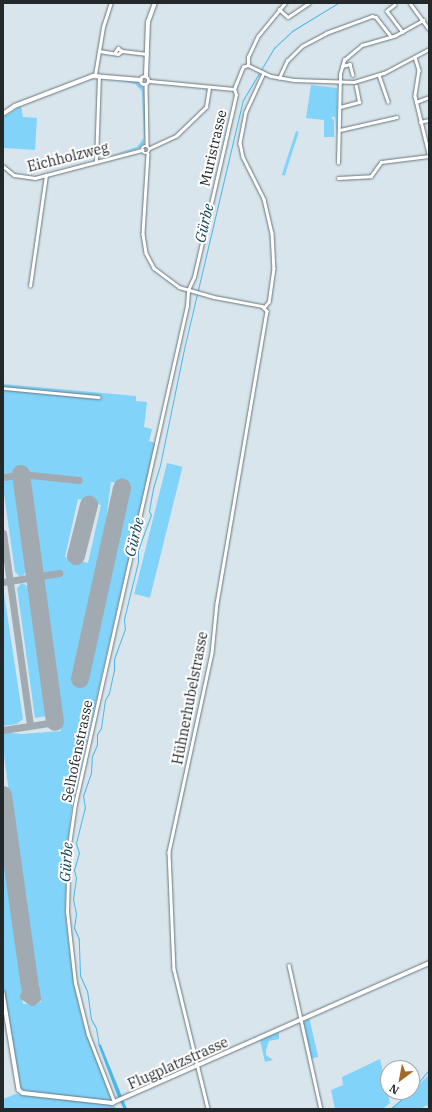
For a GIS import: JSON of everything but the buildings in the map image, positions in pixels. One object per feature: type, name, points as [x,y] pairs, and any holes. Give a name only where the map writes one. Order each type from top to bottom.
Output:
[{"type":"street","points":[[96,161],[97,75],[99,51],[111,3]]},
{"type":"street","points":[[155,3],[148,22],[146,76],[150,81],[234,89]]},
{"type":"street","name":"Muristrasse","points":[[165,404],[187,306],[188,290],[194,277],[236,95],[234,89],[244,67],[248,65],[248,57],[258,36],[285,3]]},
{"type":"street","points":[[279,9],[288,18],[309,3]]},
{"type":"street","points":[[410,3],[429,29]]},
{"type":"street","points":[[395,5],[387,11],[403,32]]},
{"type":"street","points":[[279,78],[287,61],[302,46],[326,33],[372,16],[376,17],[391,36]]},
{"type":"street","points":[[338,163],[341,66],[347,56],[357,48],[403,32],[423,20]]},
{"type":"street","points":[[115,52],[118,48],[122,51],[148,54]]},
{"type":"street","points":[[248,65],[279,78],[340,83],[379,75],[429,49]]},
{"type":"street","points":[[99,51],[115,52],[118,54],[122,51]]},
{"type":"street","points":[[338,178],[371,176],[381,162],[429,155],[416,102],[419,70],[414,57]]},
{"type":"street","points":[[341,66],[350,64],[354,75]]},
{"type":"street","name":"Hühnerhubelstrasse","points":[[208,1109],[171,951],[169,852],[212,653],[217,603],[273,272],[272,233],[264,199],[242,156],[240,143],[246,112],[262,72]]},
{"type":"street","points":[[3,114],[15,106],[97,75],[141,80],[146,85],[147,145],[150,148]]},
{"type":"street","points":[[379,75],[388,101]]},
{"type":"street","points":[[141,80],[146,76]]},
{"type":"street","points":[[146,85],[150,81]]},
{"type":"street","points":[[340,107],[358,102],[356,86]]},
{"type":"street","points":[[209,87],[206,107],[176,136],[150,148],[148,154],[142,230],[144,246],[149,260],[159,273],[172,283],[201,294],[266,308]]},
{"type":"street","points":[[416,102],[429,97]]},
{"type":"street","points":[[340,130],[397,117]]},
{"type":"street","points":[[420,122],[429,120]]},
{"type":"street","points":[[147,145],[142,150],[148,154]]},
{"type":"street","name":"Eichholzweg","points":[[3,166],[8,173],[19,177],[32,178],[142,150]]},
{"type":"street","points":[[30,286],[46,175]]},
{"type":"street","points":[[3,388],[99,397]]},
{"type":"street","name":"Selhofenstrasse","points":[[117,1102],[88,1035],[75,983],[67,912],[67,859],[75,804],[165,404]]},
{"type":"street","name":"Flugplatzstrasse","points":[[3,993],[19,1090],[62,1098],[117,1102],[429,963]]},
{"type":"street","points":[[289,965],[321,1109]]},
{"type":"shaded area","points":[[108,78],[137,82],[144,89],[146,123],[144,144],[140,148],[106,157],[137,147],[144,138],[142,91],[135,84]]},
{"type":"shaded area","points":[[311,85],[337,88],[337,137],[335,117],[331,117],[334,120],[334,137],[324,137],[324,120],[306,118]]},
{"type":"shaded area","points":[[21,106],[23,117],[37,118],[35,150],[4,148],[4,117]]},
{"type":"shaded area","points":[[296,131],[299,132],[285,176],[282,175]]},
{"type":"shaded area","points":[[3,384],[136,396],[136,401],[147,402],[144,427],[152,429],[149,441],[155,443],[72,806],[67,853],[65,912],[74,984],[83,1023],[112,1098],[109,1102],[21,1090],[3,987],[3,839],[10,905],[23,984],[21,988],[23,1004],[41,1002],[39,985],[35,981],[24,904],[27,903],[26,892],[22,889],[3,748],[3,732],[21,734],[61,731],[26,477],[79,482],[80,478],[20,471],[3,474]],"holes":[[[111,482],[131,484],[86,685],[74,682],[100,565]],[[78,499],[101,505],[88,563],[65,557]]]},
{"type":"shaded area","points":[[167,463],[183,467],[150,598],[134,594]]},
{"type":"shaded area","points":[[14,477],[27,569],[24,575],[20,577],[15,572],[3,487],[3,479]]},
{"type":"shaded area","points":[[22,583],[29,587],[47,716],[35,718],[17,588]]},
{"type":"shaded area","points":[[3,587],[23,719],[17,724],[3,726]]},
{"type":"shaded area","points":[[309,1017],[318,1057],[310,1059],[301,1019]]},
{"type":"shaded area","points":[[279,1031],[279,1039],[269,1041],[266,1050],[266,1055],[273,1060],[265,1062],[260,1040]]},
{"type":"shaded area","points":[[98,1044],[101,1045],[127,1109],[124,1109],[119,1100]]},
{"type":"shaded area","points":[[380,1059],[380,1100],[389,1100],[390,1103],[383,1109],[335,1109],[331,1090],[343,1085],[342,1077]]},
{"type":"shaded area","points":[[429,1075],[429,1108],[427,1105],[420,1109],[392,1109],[402,1100],[420,1100],[420,1083]]},
{"type":"shaded area","points":[[16,1094],[113,1105],[117,1109],[3,1109],[3,1099]]},
{"type":"waterway","name":"Gürbe","points":[[99,1045],[96,1028],[91,1019],[87,991],[80,975],[79,939],[74,928],[76,914],[73,899],[76,878],[74,870],[79,853],[76,843],[85,808],[83,796],[91,773],[92,756],[97,745],[97,734],[101,728],[105,700],[109,693],[114,669],[114,659],[125,629],[124,619],[138,562],[138,550],[151,515],[149,511],[153,488],[160,465],[184,349],[243,100],[274,48],[292,31],[338,3]]},
{"type":"waterway","points":[[420,1081],[429,1070]]},
{"type":"waterway","points":[[390,1109],[401,1100]]},
{"type":"taxiway","points":[[3,477],[21,474],[79,480]]},
{"type":"taxiway","points":[[3,533],[30,725]]},
{"type":"taxiway","points":[[3,582],[59,573]]},
{"type":"taxiway","points":[[3,730],[55,722]]},
{"type":"taxiway","points":[[29,978],[36,989],[37,998],[32,1002],[23,996],[29,985]]},
{"type":"runway","points":[[21,474],[55,722]]},
{"type":"runway","points":[[80,679],[122,488]]},
{"type":"runway","points":[[76,556],[89,505]]},
{"type":"runway","points":[[3,795],[31,995]]}]
